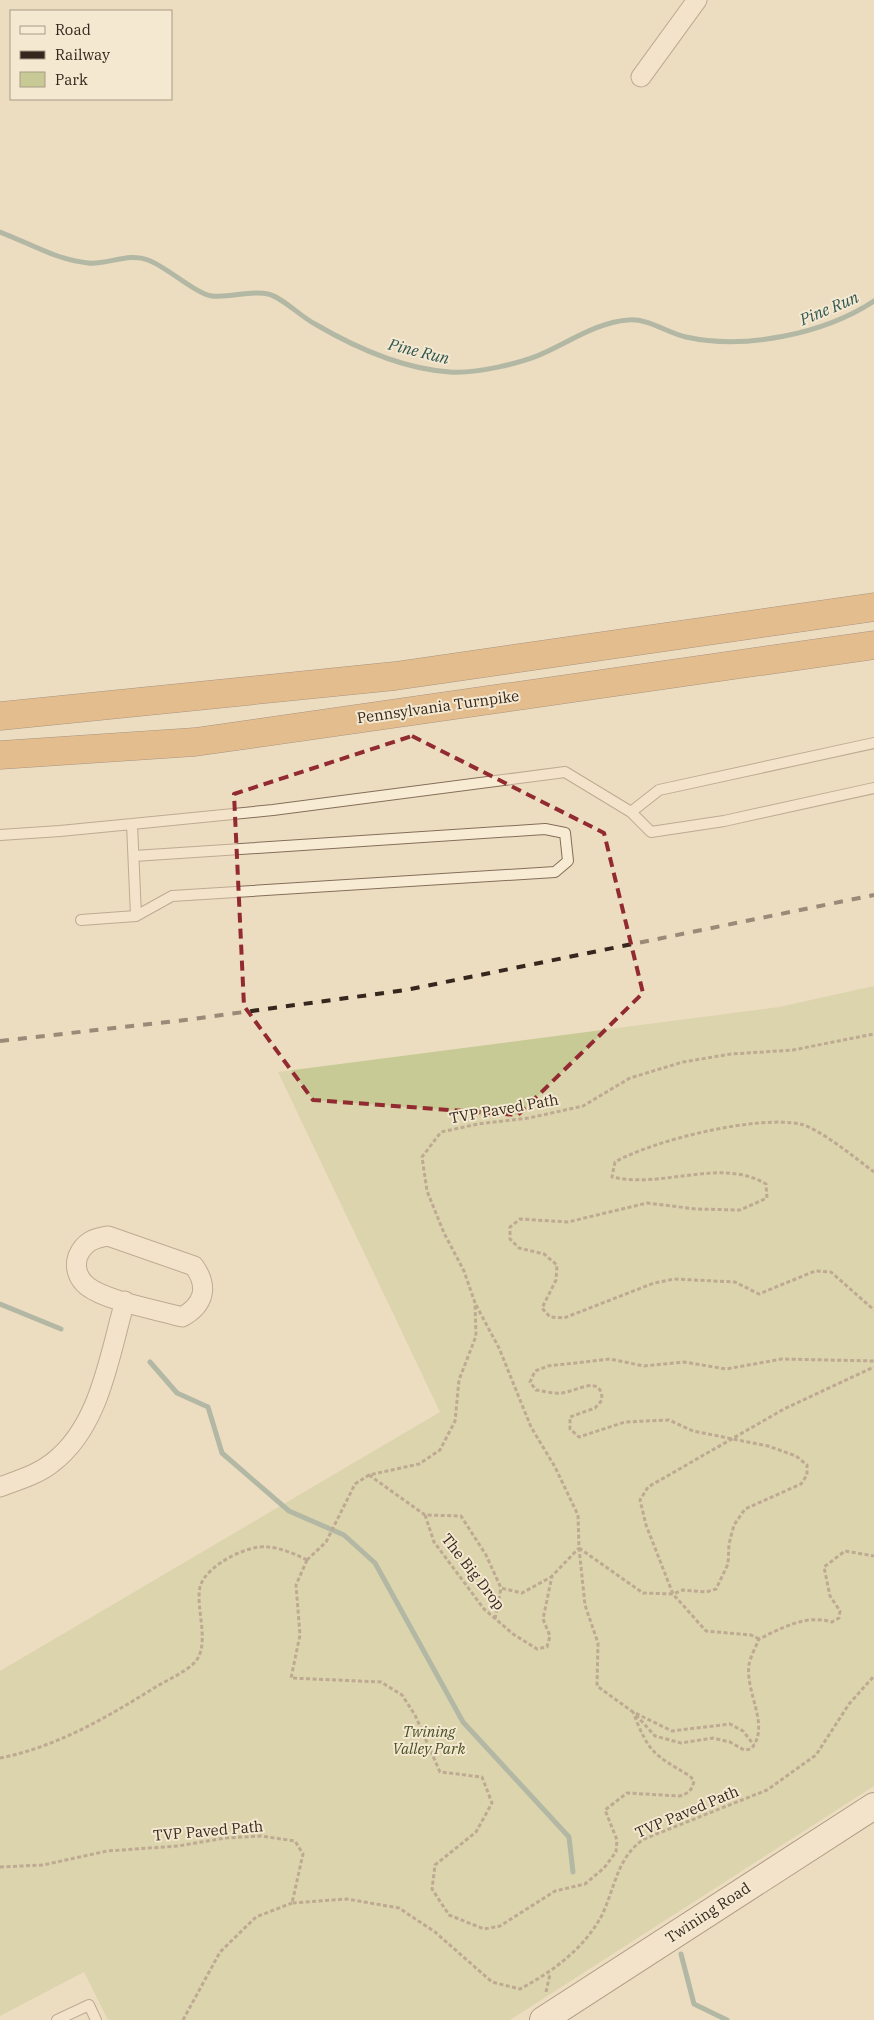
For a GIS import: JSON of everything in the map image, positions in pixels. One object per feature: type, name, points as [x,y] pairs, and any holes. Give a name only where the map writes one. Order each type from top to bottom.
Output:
[{"type":"highway","points":[[0,716],[395,676],[874,607]]},
{"type":"highway","name":"Pennsylvania Turnpike","points":[[0,755],[194,742],[874,645]]},
{"type":"street","points":[[641,78],[697,0]]},
{"type":"street","points":[[108,1236],[184,1260],[194,1266],[202,1276],[203,1288],[200,1302],[194,1310],[182,1317],[125,1301],[86,1286],[78,1275],[75,1266],[79,1255],[94,1238],[108,1236]]},
{"type":"street","points":[[0,1487],[36,1473],[51,1464],[76,1440],[86,1425],[97,1397],[125,1301]]},
{"type":"street","name":"Twining Road","points":[[543,2020],[874,1806]]},
{"type":"lane","points":[[631,812],[659,790],[874,743]]},
{"type":"lane","points":[[0,834],[60,831],[273,810],[565,772],[631,812],[651,832],[724,821],[874,788]]},
{"type":"lane","points":[[132,824],[136,916]]},
{"type":"lane","points":[[81,920],[136,916],[172,896],[555,872],[568,861],[565,833],[545,829],[134,856]]},
{"type":"lane","points":[[58,2020],[89,2005],[96,2020]]},
{"type":"path","name":"TVP Paved Path","points":[[369,1475],[419,1464],[440,1450],[455,1421],[459,1380],[476,1336],[475,1303],[464,1272],[444,1233],[426,1191],[422,1157],[441,1132],[478,1124],[529,1118],[583,1106],[630,1078],[683,1062],[731,1054],[793,1050],[874,1034]]},
{"type":"path","points":[[874,1172],[834,1142],[801,1124],[752,1123],[636,1150],[615,1162],[612,1178],[661,1180],[716,1172],[752,1176],[766,1184],[767,1198],[740,1210],[696,1210],[647,1203],[568,1222],[520,1219],[510,1227],[510,1239],[519,1248],[544,1254],[556,1265],[556,1280],[542,1308],[550,1318],[564,1318],[654,1283],[674,1278],[735,1282],[759,1294],[815,1271],[831,1272],[874,1310]]},
{"type":"path","points":[[475,1303],[498,1348],[531,1427],[555,1467],[578,1515],[579,1548],[585,1605],[598,1643],[597,1686],[634,1712],[672,1731],[730,1724],[743,1731],[754,1745]]},
{"type":"path","points":[[579,1548],[643,1593],[673,1594],[683,1590],[706,1592],[716,1589],[728,1564],[729,1544],[734,1525],[745,1509],[801,1484],[807,1475],[807,1465],[796,1456],[768,1446],[730,1440],[693,1431],[669,1420],[625,1422],[579,1437],[570,1429],[570,1417],[595,1408],[602,1400],[602,1393],[597,1386],[588,1385],[573,1392],[558,1394],[536,1390],[530,1382],[535,1371],[548,1366],[610,1360],[644,1366],[684,1362],[726,1369],[782,1359],[874,1361]]},
{"type":"path","points":[[759,1639],[751,1635],[706,1631],[673,1594],[646,1526],[640,1500],[648,1487],[784,1408],[874,1367]]},
{"type":"path","points":[[495,1619],[501,1588],[486,1555],[462,1516],[425,1515],[369,1475],[355,1484],[326,1542],[307,1560],[296,1585],[300,1635],[291,1678],[381,1682],[402,1695],[415,1715],[440,1772],[482,1776],[492,1803],[476,1832],[435,1865],[432,1888],[449,1915],[484,1929],[492,1928],[500,1926],[555,1892],[585,1884],[604,1868],[616,1852],[616,1840],[605,1810],[627,1793],[680,1796],[687,1794],[693,1788],[694,1780],[690,1776],[656,1756],[644,1739],[634,1712]]},
{"type":"path","name":"The Big Drop","points":[[425,1515],[434,1542],[484,1609],[512,1634],[537,1649],[547,1647],[550,1636],[543,1619],[552,1576]]},
{"type":"path","points":[[0,1758],[31,1752],[71,1734],[118,1710],[195,1663],[202,1642],[200,1586],[211,1570],[218,1565],[240,1551],[267,1546],[307,1560]]},
{"type":"path","points":[[501,1588],[522,1593],[552,1576],[579,1548]]},
{"type":"path","points":[[634,1712],[655,1736],[681,1743],[714,1738],[730,1742],[744,1750],[751,1749],[759,1734],[759,1722],[752,1700],[749,1665],[759,1639],[794,1623],[819,1618],[832,1622],[839,1618],[840,1611],[830,1596],[824,1567],[845,1551],[874,1556]]},
{"type":"path","name":"TVP Paved Path","points":[[0,1867],[43,1865],[108,1850],[178,1846],[225,1838],[261,1836],[295,1841],[303,1854],[292,1903],[347,1899],[399,1908],[435,1932],[492,1982],[520,1989],[550,1973],[585,1941],[601,1916],[626,1854],[634,1846],[644,1839],[767,1790],[816,1755],[849,1704],[874,1676]]},
{"type":"path","points":[[183,2020],[220,1952],[256,1917],[292,1903]]},
{"type":"highlighted area","points":[[412,736],[604,833],[643,993],[518,1115],[313,1100],[244,1006],[234,794]]},
{"type":"green space","name":"Twining Valley Park","points":[[874,986],[874,1786],[510,2020],[108,2020],[84,1972],[0,2016],[0,1671],[440,1412],[278,1072],[779,1007]]},
{"type":"waterway","name":"Pine Run","points":[[0,232],[54,255],[77,261],[95,263],[133,257],[148,260],[156,263],[198,291],[212,296],[268,294],[279,299],[315,324],[363,349],[415,367],[450,372],[499,367],[525,360],[596,328],[617,321],[643,321],[686,337],[709,341],[733,342],[758,340],[808,330],[854,313],[874,301]]},
{"type":"waterway","points":[[0,1304],[61,1329]]},
{"type":"waterway","points":[[150,1362],[177,1393],[208,1407],[222,1453],[289,1511],[344,1535],[375,1563],[463,1722],[569,1837],[573,1872]]},
{"type":"waterway","points":[[681,1954],[694,2004],[727,2020]]},
{"type":"railway","points":[[0,1041],[185,1020],[406,990],[874,895]]}]
